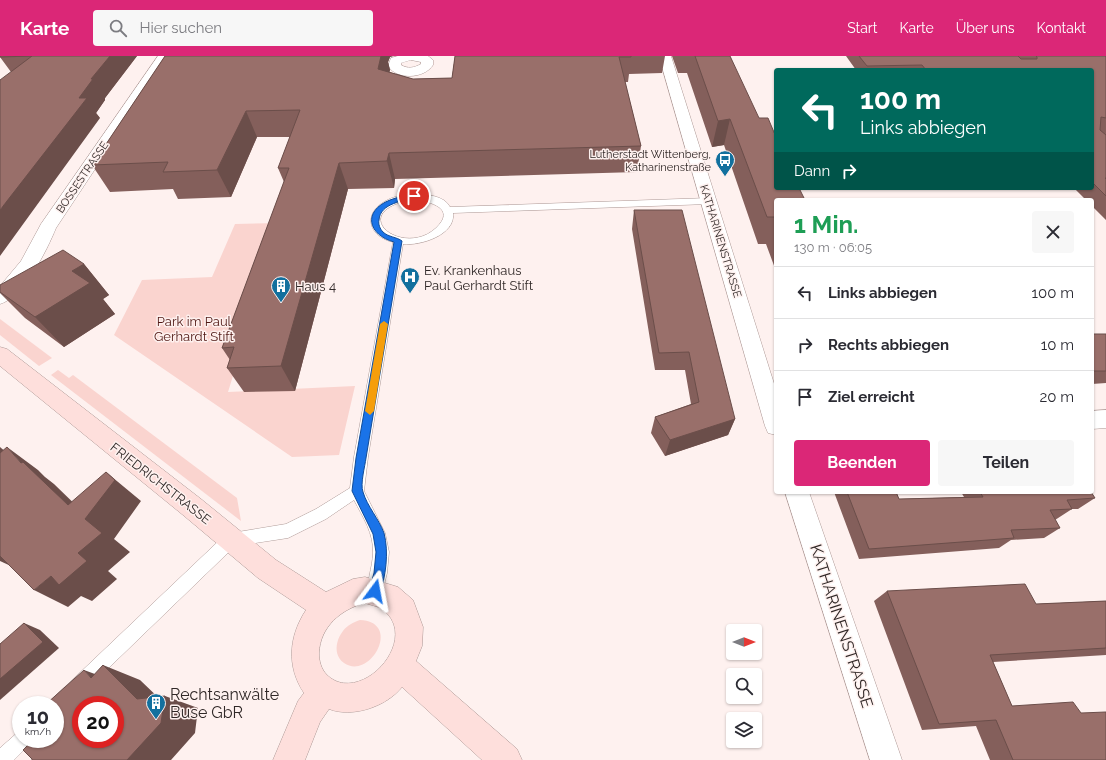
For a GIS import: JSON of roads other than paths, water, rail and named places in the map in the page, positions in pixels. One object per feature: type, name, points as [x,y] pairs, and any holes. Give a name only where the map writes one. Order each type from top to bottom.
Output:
[{"type":"street","name":"BOSSESTRASSE","points":[[0,297],[25,269],[43,239],[47,228],[164,56]]},
{"type":"street","name":"KATHARINENSTRASSE","points":[[665,56],[774,419]]},
{"type":"street","name":"FRIEDRICHSTRASSE","points":[[0,355],[231,538],[267,569],[326,607]]},
{"type":"street","points":[[1094,420],[1106,419]]},
{"type":"street","name":"KATHARINENSTRASSE","points":[[798,494],[886,760]]},
{"type":"street","points":[[375,591],[391,597],[403,609],[407,617],[410,636],[406,656],[393,676],[385,684],[364,695],[354,698],[343,698],[323,691],[315,684],[309,674],[306,664],[305,651],[311,628],[326,607],[344,595],[354,592],[375,591]]},
{"type":"street","points":[[400,666],[506,760]]},
{"type":"street","points":[[289,760],[309,712],[323,691]]},
{"type":"lane","points":[[414,196],[426,196],[436,199],[444,204],[448,210],[449,218],[448,222],[439,232],[420,240],[398,241],[381,234],[376,228],[375,221],[377,214],[383,207],[392,202],[414,196]]},
{"type":"lane","points":[[448,210],[709,201]]},
{"type":"lane","points":[[375,591],[379,573],[381,552],[378,533],[357,491],[361,458],[398,241]]},
{"type":"lane","points":[[64,699],[231,538],[288,531],[322,514],[357,491]]},
{"type":"lane","points":[[1,760],[14,748]]},
{"type":"place","name":"Lutherstadt Wittenberg, Katharinenstraße","points":[[725,177]]},
{"type":"place","name":"Ev. Krankenhaus Paul Gerhardt Stift","points":[[410,294]]},
{"type":"place","name":"Haus 4","points":[[281,303]]},
{"type":"place","name":"Rechtsanwälte Buse GbR","points":[[156,720]]},
{"type":"park label","name":"Park im Paul Gerhardt Stift","points":[[194,328]]}]
